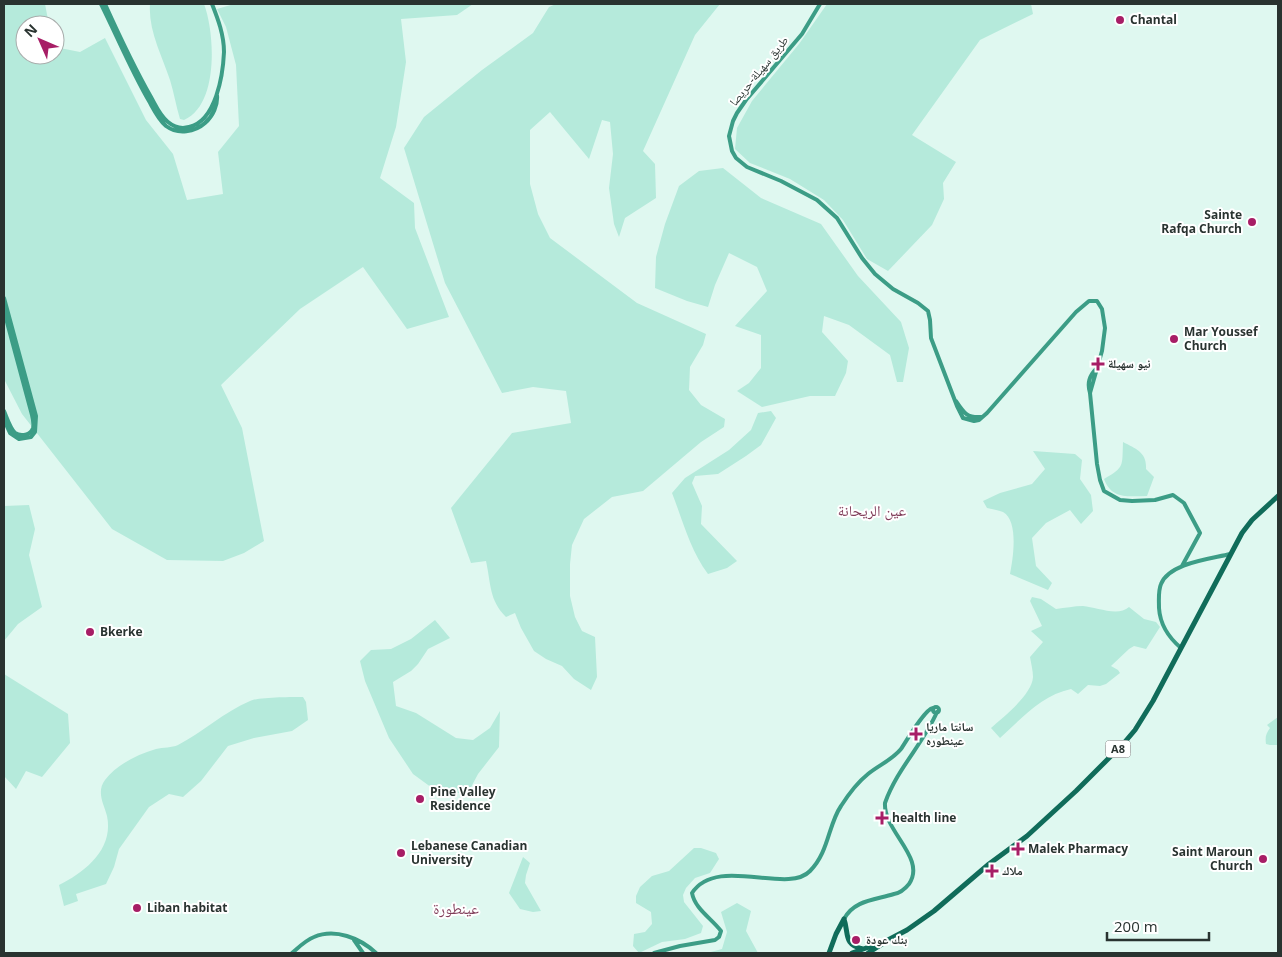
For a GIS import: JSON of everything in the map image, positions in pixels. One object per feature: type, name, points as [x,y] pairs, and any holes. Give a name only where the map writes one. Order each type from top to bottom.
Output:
[{"type":"highway","name":"A8","points":[[868,953],[907,930],[934,911],[989,864],[1027,836],[1090,777],[1135,730],[1153,701],[1246,526],[1278,496]]},
{"type":"highway","points":[[844,919],[846,936],[852,945],[852,953]]},
{"type":"highway","points":[[829,953],[844,919]]},
{"type":"highway","name":"A8","points":[[852,953],[886,941]]},
{"type":"highway","points":[[852,945],[863,949]]},
{"type":"main road","points":[[101,4],[139,84],[156,114],[166,126],[180,132],[197,129],[211,117],[218,100],[217,94]]},
{"type":"main road","points":[[105,4],[142,82],[166,121],[179,128],[187,128],[198,124],[210,111],[217,94],[223,64],[223,43],[219,21],[212,4]]},
{"type":"main road","name":"طريق سهيلة-حريصا","points":[[820,4],[802,34],[746,100],[733,121],[729,136],[732,151],[736,158],[747,167],[804,192],[817,200],[838,218],[862,258],[875,274],[892,289],[918,303],[928,311],[932,338],[963,418],[974,421],[984,416],[1076,312],[1092,300],[1097,302],[1100,305],[1105,328],[1102,351],[1097,368],[1089,378],[1088,386],[1097,464],[1102,487],[1107,493],[1120,500],[1155,500],[1172,495],[1184,503],[1200,533],[1182,566]]},
{"type":"main road","points":[[4,298],[36,420],[35,432],[19,439],[13,434],[4,420]]},
{"type":"main road","points":[[4,312],[32,415],[33,428],[29,435]]},
{"type":"main road","points":[[4,411],[13,434]]},
{"type":"main road","points":[[1181,648],[1169,635],[1161,622],[1159,593],[1165,576],[1182,566],[1230,554]]},
{"type":"main road","points":[[654,953],[715,940],[719,937],[721,931],[693,899],[692,893],[701,883],[734,875],[798,878],[810,871],[820,858],[829,839],[840,807],[866,775],[891,759],[926,714],[935,710],[923,737],[902,768],[885,809],[890,825],[913,864],[913,878],[906,888],[900,892],[868,900],[852,909],[844,919]]},
{"type":"main road","points":[[292,953],[319,935],[334,933],[353,938],[367,945],[376,953]]},
{"type":"main road","points":[[353,938],[363,953]]},
{"type":"green space","points":[[4,4],[45,4],[47,15],[15,15],[15,65],[65,65],[65,49],[80,52],[105,38],[146,120],[173,154],[187,200],[223,194],[218,152],[239,126],[236,65],[226,27],[217,9],[234,4],[473,4],[457,15],[401,19],[406,62],[396,127],[380,178],[414,203],[415,228],[449,317],[407,329],[363,267],[300,309],[221,385],[242,428],[264,541],[244,553],[223,561],[167,560],[112,529],[22,414],[4,379]]},
{"type":"green space","points":[[150,4],[204,4],[208,17],[212,49],[209,84],[203,100],[195,112],[184,120],[180,119],[170,80],[153,33]]},
{"type":"green space","points":[[556,4],[720,4],[695,35],[643,151],[655,164],[656,198],[625,218],[619,237],[614,224],[609,188],[613,154],[610,122],[602,120],[589,159],[550,112],[530,130],[530,184],[538,214],[550,238],[637,303],[706,334],[703,345],[690,367],[689,390],[701,405],[725,419],[724,427],[701,442],[643,491],[612,497],[584,519],[572,545],[570,596],[575,617],[582,631],[595,637],[597,677],[591,690],[574,679],[562,666],[534,651],[515,613],[506,617],[500,611],[492,591],[486,561],[471,563],[451,508],[512,433],[571,423],[566,391],[533,387],[502,393],[445,283],[404,148],[424,117],[482,70],[533,33],[549,7]]},
{"type":"green space","points":[[827,4],[1031,4],[1033,14],[980,40],[912,135],[956,162],[943,183],[944,199],[932,225],[888,271],[867,259],[843,220],[824,200],[790,179],[750,163],[735,149],[737,128],[752,101],[799,44]]},
{"type":"green space","points":[[723,168],[761,198],[821,224],[858,276],[901,322],[909,348],[903,382],[897,382],[890,355],[849,325],[824,316],[822,332],[848,361],[846,373],[835,396],[810,396],[762,407],[737,391],[749,383],[761,368],[761,335],[735,326],[767,291],[757,267],[729,253],[708,307],[655,288],[656,257],[665,224],[679,186],[699,171]]},
{"type":"green space","points":[[771,411],[776,418],[761,445],[718,474],[695,476],[692,483],[702,506],[701,524],[737,561],[727,568],[708,574],[696,555],[672,493],[685,478],[729,450],[751,430],[758,413]]},
{"type":"green space","points":[[1123,442],[1143,455],[1146,469],[1154,477],[1147,496],[1116,494],[1107,486],[1104,479],[1116,472],[1121,465]]},
{"type":"green space","points":[[1033,451],[1075,454],[1082,460],[1080,479],[1091,495],[1093,511],[1081,524],[1070,510],[1046,523],[1032,538],[1036,566],[1052,583],[1048,590],[1010,574],[1014,541],[1011,523],[1003,512],[987,508],[983,501],[1000,493],[1032,484],[1045,469]]},
{"type":"green space","points":[[29,505],[35,529],[29,555],[42,607],[18,624],[4,641],[4,506]]},
{"type":"green space","points":[[1032,597],[1041,599],[1056,609],[1083,606],[1107,611],[1119,611],[1129,607],[1144,619],[1156,622],[1160,627],[1146,649],[1134,646],[1111,666],[1120,673],[1106,684],[1100,686],[1088,685],[1078,694],[1071,689],[1060,692],[1041,702],[1000,738],[991,728],[1028,691],[1033,677],[1030,657],[1043,642],[1031,631],[1042,626],[1030,601]]},
{"type":"green space","points":[[435,620],[450,638],[428,649],[411,671],[393,682],[396,706],[416,713],[456,738],[473,740],[490,728],[500,711],[499,747],[478,774],[468,793],[439,793],[413,774],[389,738],[365,681],[360,661],[371,650],[391,649],[411,639]]},
{"type":"green space","points":[[4,674],[68,714],[70,743],[42,777],[26,771],[16,789],[4,776]]},
{"type":"green space","points":[[303,697],[306,702],[308,720],[292,731],[254,738],[228,746],[201,781],[183,797],[169,794],[149,807],[119,849],[114,867],[106,884],[76,894],[78,901],[64,906],[59,885],[87,866],[102,849],[106,839],[108,828],[107,816],[101,789],[102,784],[115,770],[142,754],[178,745],[250,701],[268,698]]},
{"type":"green space","points":[[1278,717],[1278,745],[1266,744],[1266,735],[1270,728],[1267,725]]},
{"type":"green space","points":[[694,848],[701,848],[716,853],[719,859],[710,873],[695,878],[686,888],[683,895],[684,902],[703,926],[701,933],[685,939],[662,942],[639,953],[633,946],[634,934],[645,932],[652,924],[651,912],[636,903],[636,896],[640,887],[652,876],[669,871]]},
{"type":"green space","points":[[523,857],[530,863],[525,883],[541,911],[533,912],[520,909],[509,893]]},
{"type":"green space","points":[[737,903],[751,911],[746,931],[758,953],[707,953],[722,949],[727,932],[721,912]]},
{"type":"place","name":"Chantal","points":[[1120,20]]},
{"type":"place","name":"Sainte Rafqa Church","points":[[1252,222]]},
{"type":"place","name":"Mar Youssef Church","points":[[1174,339]]},
{"type":"place","name":"نيو سهيلة","points":[[1098,364]]},
{"type":"place","name":"Bkerke","points":[[90,632]]},
{"type":"place","name":"سانتا ماريا عينطوره","points":[[916,734]]},
{"type":"place","name":"Pine Valley Residence","points":[[420,799]]},
{"type":"place","name":"health line","points":[[882,818]]},
{"type":"place","name":"Malek Pharmacy","points":[[1018,849]]},
{"type":"place","name":"Lebanese Canadian University","points":[[401,853]]},
{"type":"place","name":"Saint Maroun Church","points":[[1263,859]]},
{"type":"place","name":"ملاك","points":[[992,871]]},
{"type":"place","name":"Liban habitat","points":[[137,908]]},
{"type":"place","name":"بنك عودة","points":[[856,940]]},
{"type":"district","name":"عين الريحانة","points":[[872,511]]},
{"type":"district","name":"عينطورة","points":[[456,909]]}]
